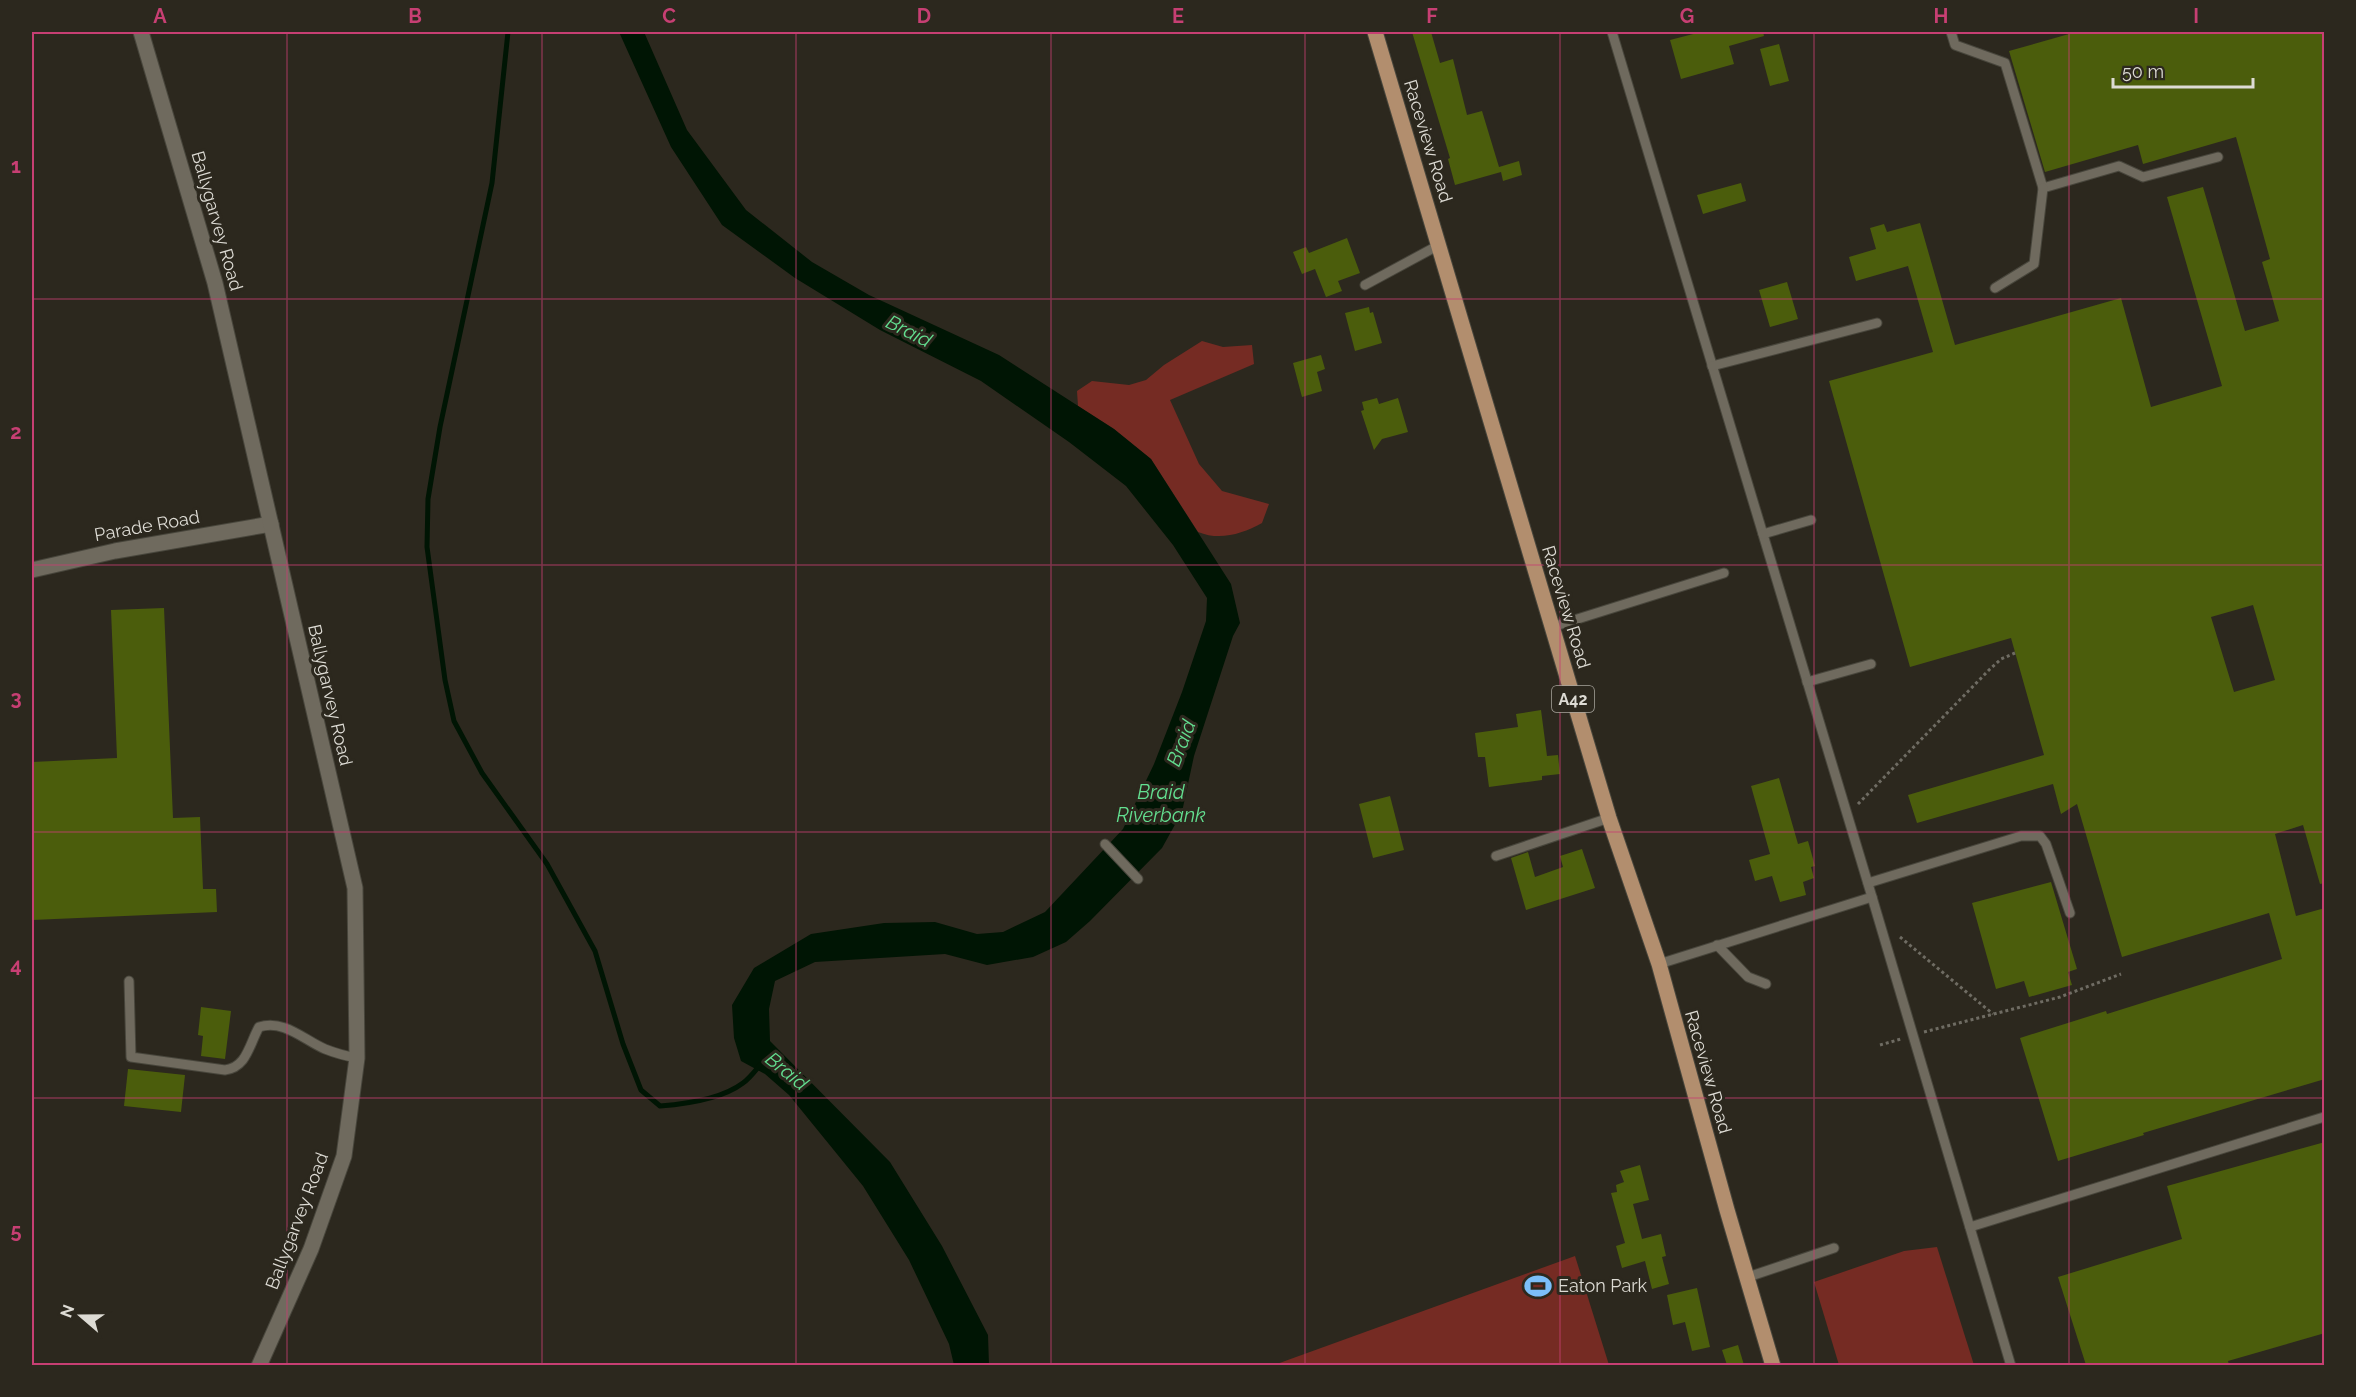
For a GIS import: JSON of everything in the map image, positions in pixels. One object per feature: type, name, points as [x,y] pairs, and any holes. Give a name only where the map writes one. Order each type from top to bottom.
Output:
[{"type":"main road","name":"Raceview Road","points":[[1375,32],[1609,818],[1659,964],[1773,1365]]},
{"type":"street","name":"Ballygarvey Road","points":[[141,32],[215,283],[354,888],[357,1058],[344,1156],[311,1249],[259,1365]]},
{"type":"street","name":"Parade Road","points":[[32,570],[115,551],[271,524]]},
{"type":"lane","points":[[1612,32],[2011,1365]]},
{"type":"lane","points":[[1952,32],[1955,45],[2005,63],[2043,188],[2034,264],[1995,288]]},
{"type":"lane","points":[[2043,188],[2119,166],[2143,177],[2218,157]]},
{"type":"lane","points":[[1365,285],[1439,245]]},
{"type":"lane","points":[[1712,366],[1876,323]]},
{"type":"lane","points":[[1763,534],[1811,520]]},
{"type":"lane","points":[[1552,627],[1724,573]]},
{"type":"lane","points":[[1807,682],[1871,664]]},
{"type":"lane","points":[[1496,856],[1609,818]]},
{"type":"lane","points":[[1868,883],[2021,836],[2040,836],[2046,844],[2070,913]]},
{"type":"lane","points":[[1105,844],[1138,879]]},
{"type":"lane","points":[[1659,964],[1872,897]]},
{"type":"lane","points":[[1717,945],[1748,977],[1766,984]]},
{"type":"lane","points":[[129,981],[130,1057],[225,1070],[234,1069],[241,1064],[259,1027],[272,1025],[287,1028],[324,1049],[357,1058]]},
{"type":"lane","points":[[1970,1227],[2325,1117]]},
{"type":"lane","points":[[1748,1277],[1834,1248]]},
{"type":"path","points":[[1856,807],[1989,670],[2001,659],[2015,653]]},
{"type":"path","points":[[1896,933],[1993,1014]]},
{"type":"path","points":[[1880,1045],[2060,998],[2121,974]]},
{"type":"shaded area","points":[[1202,341],[1223,347],[1252,345],[1254,364],[1170,400],[1199,464],[1222,491],[1269,504],[1262,523],[1231,535],[1214,536],[1198,532],[1151,459],[1114,429],[1078,406],[1077,391],[1092,381],[1129,385],[1146,380],[1164,365]]},
{"type":"shaded area","points":[[1937,1247],[1974,1365],[1839,1365],[1814,1282],[1904,1251]]},
{"type":"shaded area","name":"Eaton Park","points":[[1575,1256],[1609,1365],[1274,1365]]},
{"type":"water","name":"Braid Riverbank","points":[[619,32],[644,32],[687,130],[746,210],[812,262],[869,295],[999,355],[1114,429],[1151,459],[1231,584],[1240,623],[1233,636],[1194,756],[1182,812],[1162,848],[1066,942],[1033,957],[987,965],[945,954],[815,962],[775,981],[769,1009],[770,1041],[890,1162],[942,1246],[988,1335],[989,1365],[954,1365],[949,1344],[909,1260],[863,1186],[789,1095],[765,1074],[741,1061],[734,1038],[732,1005],[754,968],[811,934],[884,923],[935,922],[977,934],[1003,932],[1045,912],[1123,829],[1154,764],[1182,692],[1206,621],[1207,598],[1173,545],[1126,486],[1069,442],[981,381],[880,330],[795,278],[722,225],[671,147]]},
{"type":"building","points":[[1412,32],[1431,32],[1440,63],[1453,59],[1467,115],[1482,111],[1499,167],[1519,161],[1522,175],[1503,181],[1501,172],[1455,185],[1448,159],[1450,158]]},
{"type":"building","points":[[1701,32],[1763,32],[1764,36],[1729,46],[1734,64],[1681,79],[1670,40]]},
{"type":"building","points":[[2076,32],[2325,32],[2325,883],[2320,884],[2303,825],[2275,834],[2296,916],[2325,908],[2325,1079],[2143,1133],[2144,1135],[2058,1161],[2020,1038],[2106,1011],[2107,1014],[2282,959],[2269,913],[2122,957],[2077,804],[2061,814],[2053,784],[1917,823],[1908,795],[2044,755],[2011,638],[1910,667],[1829,381],[1933,352],[1908,266],[1856,281],[1849,257],[1876,249],[1870,228],[1884,224],[1887,232],[1920,223],[1955,345],[2121,298],[2151,407],[2222,386],[2167,197],[2203,187],[2245,331],[2279,321],[2262,262],[2270,259],[2236,137],[2143,164],[2138,145],[2045,172],[2009,51]],"holes":[[[2253,605],[2275,680],[2234,692],[2211,617]]]},
{"type":"building","points":[[1779,44],[1789,81],[1770,86],[1760,49]]},
{"type":"building","points":[[1741,183],[1746,201],[1703,214],[1697,195]]},
{"type":"building","points":[[1347,238],[1360,273],[1338,281],[1342,291],[1326,297],[1315,269],[1302,274],[1293,252],[1306,247],[1309,253]]},
{"type":"building","points":[[1787,282],[1798,319],[1770,327],[1759,290]]},
{"type":"building","points":[[1369,307],[1370,313],[1373,312],[1382,343],[1355,351],[1345,313]]},
{"type":"building","points":[[1321,355],[1325,369],[1317,372],[1322,391],[1302,397],[1293,363]]},
{"type":"building","points":[[1377,398],[1379,404],[1398,398],[1408,432],[1382,439],[1374,450],[1361,411],[1364,410],[1362,402]]},
{"type":"building","points":[[164,608],[173,818],[200,817],[203,889],[216,889],[217,912],[32,920],[32,762],[117,758],[111,610]]},
{"type":"building","points":[[1541,710],[1547,756],[1558,755],[1560,774],[1542,776],[1542,780],[1489,787],[1485,757],[1478,757],[1475,733],[1518,727],[1516,714]]},
{"type":"building","points":[[1779,778],[1798,844],[1808,841],[1815,866],[1811,867],[1814,878],[1803,882],[1806,895],[1780,902],[1772,876],[1755,881],[1749,860],[1770,854],[1751,786]]},
{"type":"building","points":[[1390,796],[1404,850],[1373,858],[1359,804]]},
{"type":"building","points":[[1582,849],[1595,888],[1526,910],[1511,858],[1528,852],[1535,877],[1563,867],[1560,856]]},
{"type":"building","points":[[2051,882],[2077,969],[2068,972],[2072,985],[2029,997],[2024,981],[1996,989],[1972,903]]},
{"type":"building","points":[[201,1007],[231,1011],[225,1059],[201,1056],[203,1036],[198,1035]]},
{"type":"building","points":[[128,1069],[185,1075],[181,1112],[124,1106]]},
{"type":"building","points":[[2325,1142],[2325,1333],[2228,1361],[2229,1365],[2086,1365],[2058,1277],[2182,1239],[2167,1186]]},
{"type":"building","points":[[1640,1165],[1649,1200],[1633,1204],[1642,1239],[1661,1234],[1666,1256],[1662,1257],[1669,1284],[1652,1289],[1645,1261],[1622,1268],[1616,1246],[1625,1243],[1611,1193],[1617,1192],[1616,1185],[1624,1182],[1620,1171]]},
{"type":"building","points":[[1697,1288],[1710,1347],[1692,1351],[1685,1322],[1673,1325],[1667,1295]]},
{"type":"building","points":[[1738,1345],[1744,1365],[1727,1365],[1722,1350]]},
{"type":"waterway","name":"Braid","points":[[508,32],[492,183],[440,427],[428,499],[427,547],[445,680],[454,721],[482,773],[547,864],[595,951],[623,1044],[641,1090],[660,1106],[703,1100],[725,1093],[743,1083],[760,1065]]},
{"type":"place","name":"Eaton Park","points":[[1538,1286]]}]
